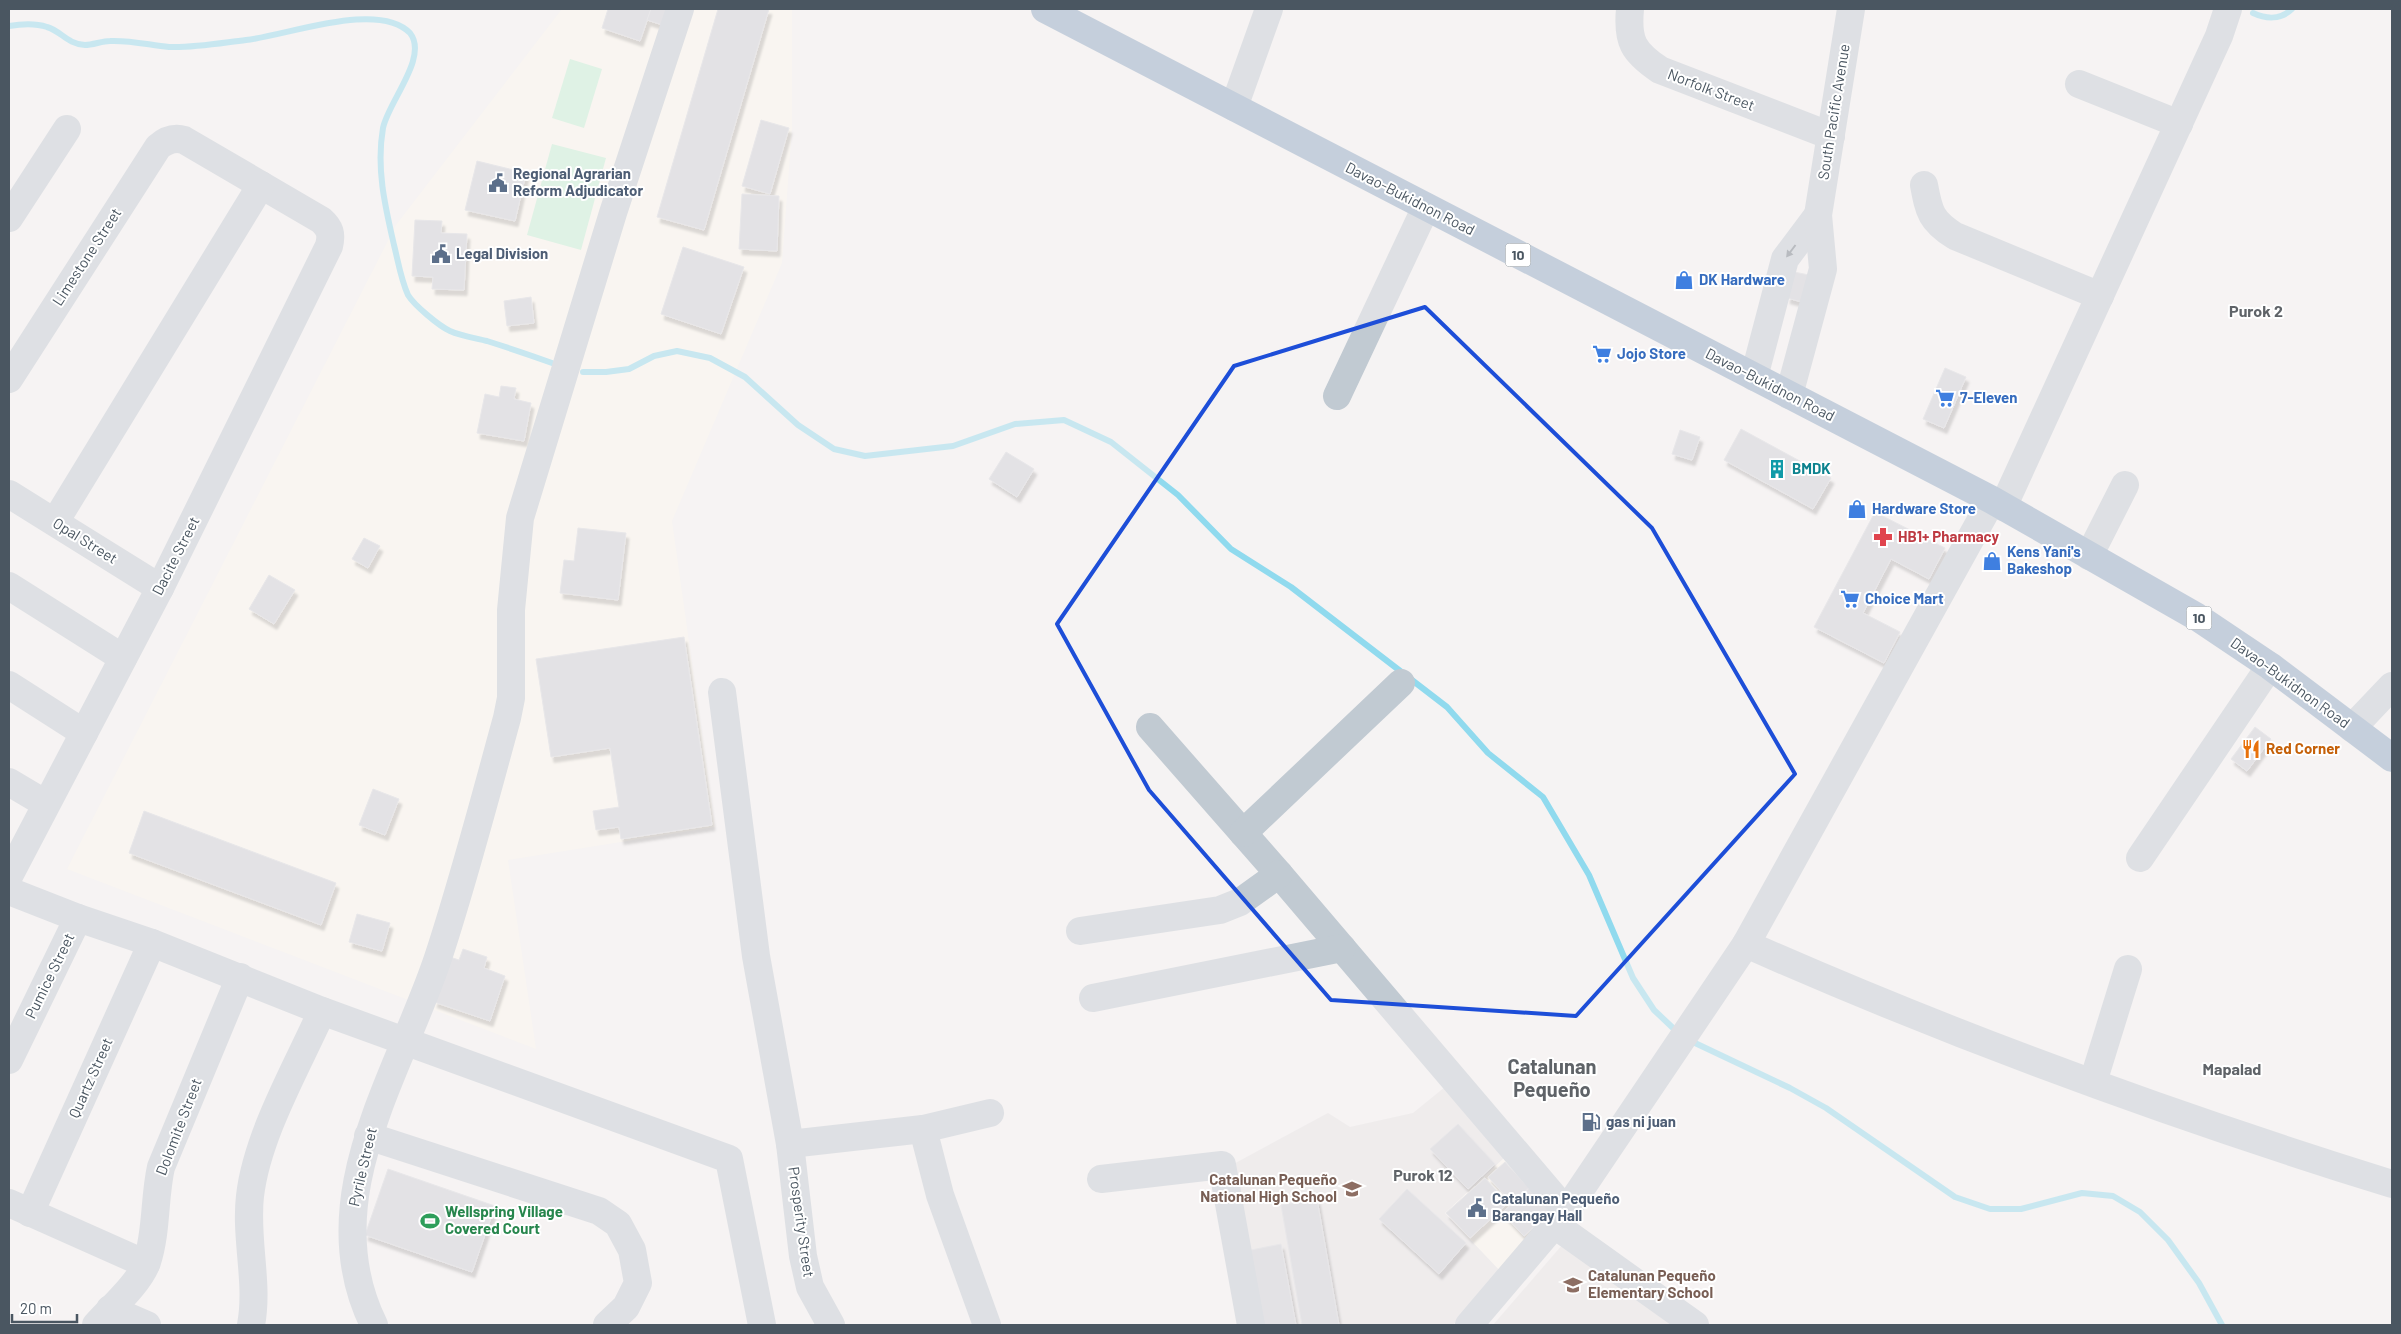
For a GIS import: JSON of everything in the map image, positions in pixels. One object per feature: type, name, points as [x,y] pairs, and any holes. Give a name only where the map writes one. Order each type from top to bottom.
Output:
[{"type":"highway","name":"Davao-Bukidnon Road","points":[[1045,9],[1998,504],[2197,617],[2270,666],[2392,758]]},
{"type":"street","name":"Pyrile Street","points":[[374,1325],[359,1278],[353,1249],[352,1225],[358,1178],[368,1136],[438,958],[507,718],[511,698],[511,602],[520,518],[614,213],[680,9]]},
{"type":"street","points":[[1234,107],[1269,9]]},
{"type":"street","name":"Norfolk Street","points":[[1630,9],[1628,27],[1632,45],[1644,59],[1660,70],[1831,136]]},
{"type":"street","name":"South Pacific Avenue","points":[[1789,395],[1823,269],[1818,215],[1851,9]]},
{"type":"street","points":[[1468,1315],[1561,1218],[1746,944],[1998,504],[2100,296],[2219,36],[2228,9]]},
{"type":"street","points":[[2078,84],[2179,124]]},
{"type":"street","points":[[9,218],[67,129]]},
{"type":"street","name":"Limestone Street","points":[[9,379],[158,146],[170,140],[184,140],[261,185]]},
{"type":"street","points":[[54,522],[261,185]]},
{"type":"street","name":"Dacite Street","points":[[9,876],[160,588],[329,246],[330,232],[321,220],[261,185]]},
{"type":"street","points":[[1924,185],[1930,214],[1939,226],[2100,296]]},
{"type":"street","points":[[1337,396],[1426,207]]},
{"type":"street","name":"South Pacific Avenue","points":[[1754,377],[1785,260],[1818,215]]},
{"type":"street","points":[[1768,324],[1806,334]]},
{"type":"street","points":[[2089,556],[2125,485]]},
{"type":"street","name":"Opal Street","points":[[9,494],[160,588]]},
{"type":"street","points":[[9,586],[123,658]]},
{"type":"street","points":[[2140,858],[2270,666]]},
{"type":"street","points":[[1243,832],[1402,683]]},
{"type":"street","points":[[9,685],[84,732]]},
{"type":"street","points":[[2352,728],[2392,686]]},
{"type":"street","name":"Prosperity Street","points":[[722,692],[756,956],[790,1144],[803,1256],[810,1287],[831,1325]]},
{"type":"street","points":[[1150,727],[1342,948],[1561,1218],[1695,1325]]},
{"type":"street","points":[[9,782],[46,804]]},
{"type":"street","points":[[1080,931],[1220,910],[1240,902],[1279,874]]},
{"type":"street","points":[[9,891],[78,918],[152,943],[322,1011],[729,1159],[762,1325]]},
{"type":"street","name":"Pumice Street","points":[[9,1060],[78,918]]},
{"type":"street","name":"Quartz Street","points":[[20,1208],[152,943]]},
{"type":"street","points":[[1746,944],[1925,1020],[2314,1160],[2392,1184]]},
{"type":"street","points":[[1093,998],[1342,948]]},
{"type":"street","points":[[2093,1082],[2128,968]]},
{"type":"street","name":"Dolomite Street","points":[[103,1317],[132,1286],[146,1264],[156,1214],[156,1187],[161,1167],[240,978]]},
{"type":"street","points":[[251,1325],[253,1311],[249,1235],[250,1195],[256,1164],[265,1135],[322,1011]]},
{"type":"street","points":[[790,1144],[923,1129],[990,1112]]},
{"type":"street","points":[[923,1129],[940,1195],[987,1325]]},
{"type":"street","points":[[368,1136],[599,1211],[618,1224],[632,1250],[638,1283],[626,1307],[607,1325]]},
{"type":"street","points":[[1100,1179],[1222,1165],[1251,1325]]},
{"type":"street","points":[[20,1208],[146,1264]]},
{"type":"street","points":[[103,1317],[147,1325]]},
{"type":"highlighted area","points":[[1425,307],[1652,528],[1795,774],[1576,1016],[1331,1000],[1149,790],[1057,624],[1234,366]]},
{"type":"shaded area","points":[[562,9],[792,9],[792,128],[782,263],[672,521],[715,827],[508,860],[536,1049],[67,869],[396,225]]},
{"type":"shaded area","name":"Catalunan Pequeño National High School","points":[[1445,1087],[1505,1157],[1445,1213],[1501,1272],[1453,1325],[1258,1325],[1230,1166],[1328,1113],[1350,1127],[1413,1113]]},
{"type":"shaded area","points":[[1505,1157],[1554,1211],[1501,1272],[1445,1213]]},
{"type":"shaded area","name":"Catalunan Pequeño Elementary School","points":[[1563,1244],[1671,1325],[1493,1325]]},
{"type":"green space","points":[[570,59],[602,69],[584,128],[552,118]]},
{"type":"green space","points":[[552,144],[606,158],[581,250],[527,235]]},
{"type":"building","points":[[608,9],[651,9],[640,41],[602,28]]},
{"type":"building","points":[[651,9],[666,9],[666,26],[647,20]]},
{"type":"building","points":[[718,9],[769,9],[704,230],[657,217]]},
{"type":"building","points":[[761,120],[789,128],[770,194],[742,186]]},
{"type":"building","points":[[477,161],[526,173],[515,221],[465,210]]},
{"type":"building","points":[[742,194],[779,196],[777,251],[739,249]]},
{"type":"building","points":[[415,220],[442,221],[441,233],[467,234],[464,290],[432,289],[433,277],[412,276]]},
{"type":"building","points":[[683,247],[744,267],[721,334],[661,314]]},
{"type":"building","points":[[1794,272],[1809,275],[1802,302],[1787,298]]},
{"type":"building","points":[[531,297],[534,323],[507,326],[504,301]]},
{"type":"building","name":"7-Eleven","points":[[1945,368],[1966,377],[1944,428],[1923,419]]},
{"type":"building","points":[[501,386],[516,388],[514,399],[531,403],[524,441],[477,433],[485,394],[499,397]]},
{"type":"building","name":"BMDK","points":[[1741,429],[1831,478],[1813,509],[1724,460]]},
{"type":"building","points":[[1680,430],[1700,437],[1692,460],[1672,454]]},
{"type":"building","points":[[1006,452],[1034,469],[1017,497],[989,479]]},
{"type":"building","name":"Choice Mart","points":[[1875,512],[1945,548],[1929,579],[1891,559],[1863,613],[1900,632],[1884,663],[1814,627]]},
{"type":"building","points":[[578,528],[626,533],[618,600],[560,593],[564,560],[574,561]]},
{"type":"building","points":[[364,538],[380,546],[368,568],[352,559]]},
{"type":"building","points":[[269,575],[295,590],[274,624],[249,609]]},
{"type":"building","points":[[684,637],[712,825],[621,839],[619,827],[596,830],[593,811],[619,807],[610,748],[551,757],[536,659]]},
{"type":"building","name":"Red Corner","points":[[2255,727],[2271,739],[2247,771],[2231,759]]},
{"type":"building","points":[[373,789],[399,799],[385,835],[359,825]]},
{"type":"building","points":[[144,811],[336,883],[321,925],[129,853]]},
{"type":"building","points":[[357,914],[390,923],[382,951],[349,942]]},
{"type":"building","points":[[463,949],[487,957],[484,968],[505,976],[490,1021],[434,1002],[450,957],[459,960]]},
{"type":"building","points":[[1458,1124],[1495,1164],[1468,1189],[1430,1149]]},
{"type":"building","points":[[1505,1162],[1529,1188],[1512,1203],[1488,1177]]},
{"type":"building","name":"Wellspring Village Covered Court","points":[[388,1169],[495,1206],[472,1272],[365,1235]]},
{"type":"building","name":"Catalunan Pequeño Barangay Hall","points":[[1485,1178],[1508,1203],[1470,1238],[1446,1213]]},
{"type":"building","points":[[1529,1188],[1551,1211],[1524,1236],[1502,1213]]},
{"type":"building","points":[[1407,1189],[1466,1243],[1439,1274],[1379,1219]]},
{"type":"building","points":[[1317,1199],[1339,1325],[1302,1325],[1281,1205]]},
{"type":"building","points":[[1281,1244],[1296,1325],[1260,1325],[1246,1251]]},
{"type":"waterway","points":[[2253,13],[2278,17],[2292,9]]},
{"type":"waterway","points":[[9,26],[28,24],[42,26],[52,29],[73,42],[85,45],[117,41],[169,47],[208,45],[246,40],[307,27],[355,20],[376,20],[395,24],[410,33],[414,43],[411,67],[386,117],[381,143],[381,172],[385,201],[402,277],[408,295],[427,315],[450,331],[487,341],[552,363]]},
{"type":"waterway","points":[[583,372],[629,369],[654,356],[677,351],[710,358],[745,377],[798,425],[834,449],[865,456],[953,446],[1015,424],[1064,420],[1111,442],[1178,495],[1231,549],[1291,587],[1447,707],[1488,753],[1543,797],[1589,875],[1633,978],[1654,1010],[1673,1028]]},
{"type":"waterway","points":[[1695,1043],[1790,1088],[1826,1108],[1955,1197],[1990,1209],[2021,1209],[2082,1193],[2113,1196],[2140,1212],[2168,1240],[2199,1283],[2222,1325]]},
{"type":"place","name":"Regional Agrarian Reform Adjudicator","points":[[498,183]]},
{"type":"place","name":"Legal Division","points":[[441,254]]},
{"type":"place","name":"DK Hardware","points":[[1684,280]]},
{"type":"place","name":"Jojo Store","points":[[1602,354]]},
{"type":"place","name":"7-Eleven","points":[[1945,398]]},
{"type":"place","name":"BMDK","points":[[1777,469]]},
{"type":"place","name":"Hardware Store","points":[[1857,509]]},
{"type":"place","name":"HB1+ Pharmacy","points":[[1883,537]]},
{"type":"place","name":"Kens Yani's Bakeshop","points":[[1992,561]]},
{"type":"place","name":"Choice Mart","points":[[1850,599]]},
{"type":"place","name":"Red Corner","points":[[2251,749]]},
{"type":"place","name":"gas ni juan","points":[[1591,1122]]},
{"type":"place","name":"Catalunan Pequeño National High School","points":[[1352,1189]]},
{"type":"place","name":"Catalunan Pequeño Barangay Hall","points":[[1477,1208]]},
{"type":"place","name":"Wellspring Village Covered Court","points":[[430,1221]]},
{"type":"place","name":"Catalunan Pequeño Elementary School","points":[[1573,1285]]},
{"type":"district","name":"Purok 2","points":[[2256,311]]},
{"type":"district","name":"Mapalad","points":[[2232,1069]]},
{"type":"district","name":"Catalunan Pequeño","points":[[1552,1078]]},
{"type":"district","name":"Purok 12","points":[[1423,1175]]}]
